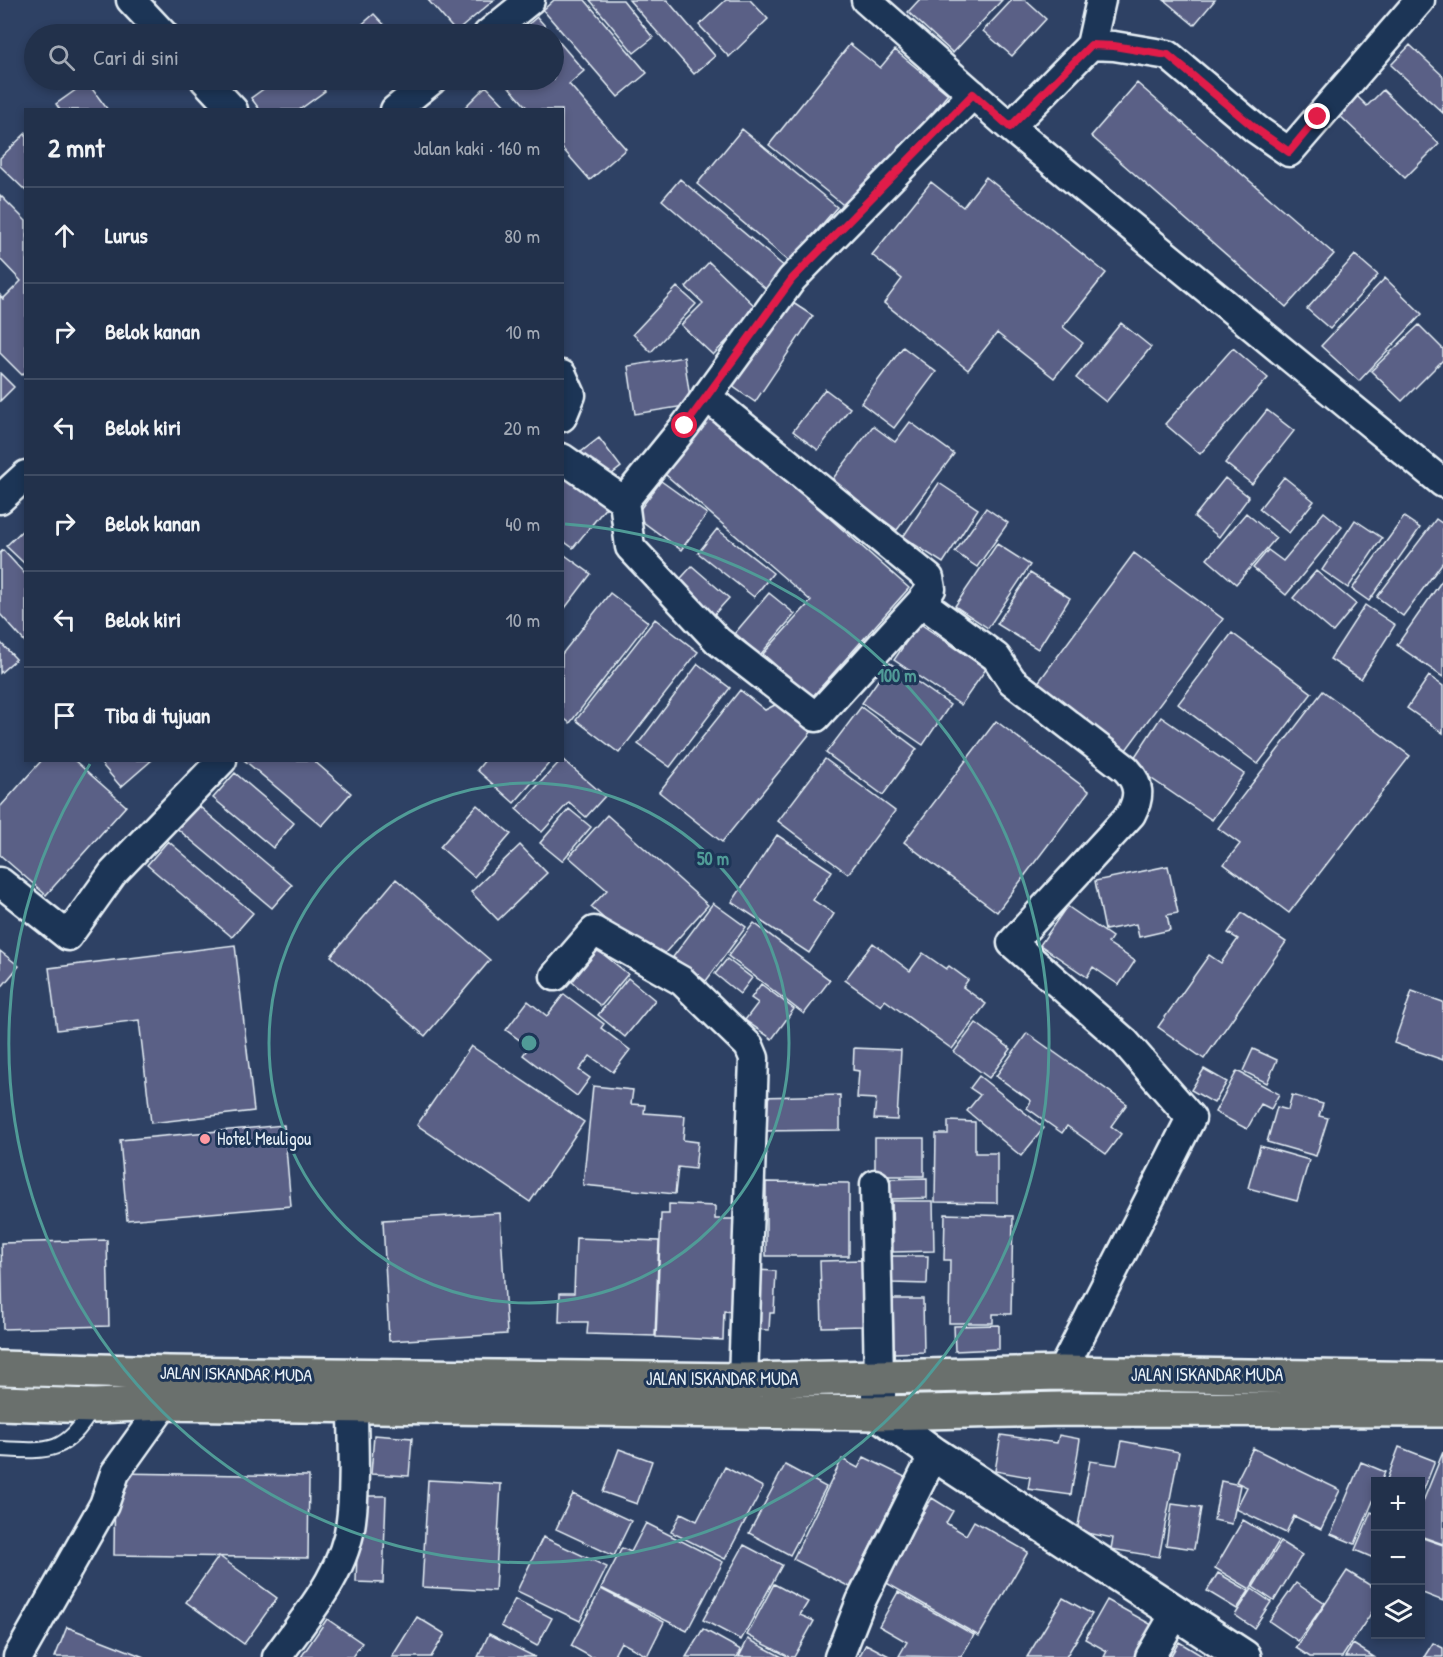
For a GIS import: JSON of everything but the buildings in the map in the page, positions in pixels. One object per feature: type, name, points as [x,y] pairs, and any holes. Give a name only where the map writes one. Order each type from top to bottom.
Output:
[{"type":"highway","name":"JALAN ISKANDAR MUDA","points":[[0,1368],[169,1373],[743,1380],[1061,1373],[1443,1379]]},
{"type":"highway","name":"JALAN ISKANDAR MUDA","points":[[0,1403],[94,1406],[165,1403],[353,1405],[878,1413],[1063,1409],[1443,1410]]},
{"type":"street","points":[[131,0],[154,24]]},
{"type":"street","points":[[500,24],[530,0]]},
{"type":"street","points":[[866,0],[1010,127],[1443,483]]},
{"type":"street","points":[[1010,127],[1091,45],[1101,0]]},
{"type":"street","points":[[1091,45],[1114,46],[1168,55],[1256,129],[1289,152],[1420,0]]},
{"type":"street","points":[[214,90],[231,108]]},
{"type":"street","points":[[397,108],[420,90]]},
{"type":"street","points":[[706,396],[929,578],[931,589],[921,602],[816,717],[718,641],[630,547],[624,501],[706,396],[792,279],[973,94]]},
{"type":"street","points":[[564,379],[572,394],[564,412]]},
{"type":"street","points":[[564,459],[624,501]]},
{"type":"street","points":[[0,499],[24,477]]},
{"type":"street","points":[[921,602],[996,657],[1012,681],[1126,769],[1137,784],[1137,800],[1131,814],[1012,943],[1125,1042],[1191,1118],[1061,1373]]},
{"type":"street","points":[[0,882],[68,936],[113,873],[220,762]]},
{"type":"street","points":[[555,976],[594,931],[682,981],[749,1047],[754,1058],[743,1380]]},
{"type":"street","points":[[875,1184],[878,1413],[934,1454],[1175,1614],[1244,1657]]},
{"type":"street","points":[[18,1657],[104,1505],[115,1473],[165,1403]]},
{"type":"street","points":[[277,1657],[323,1593],[337,1568],[346,1543],[351,1521],[353,1405]]},
{"type":"street","points":[[838,1657],[861,1601],[934,1454]]},
{"type":"street","points":[[1150,1657],[1175,1614]]},
{"type":"lane","points":[[0,1449],[59,1447],[73,1438],[94,1406]]},
{"type":"place","name":"Hotel Meuligou","points":[[205,1139]]},
{"type":"route","points":[[685,426],[792,279],[973,94],[1010,127],[1091,45],[1114,46],[1168,55],[1256,129],[1289,152],[1318,117]]}]
